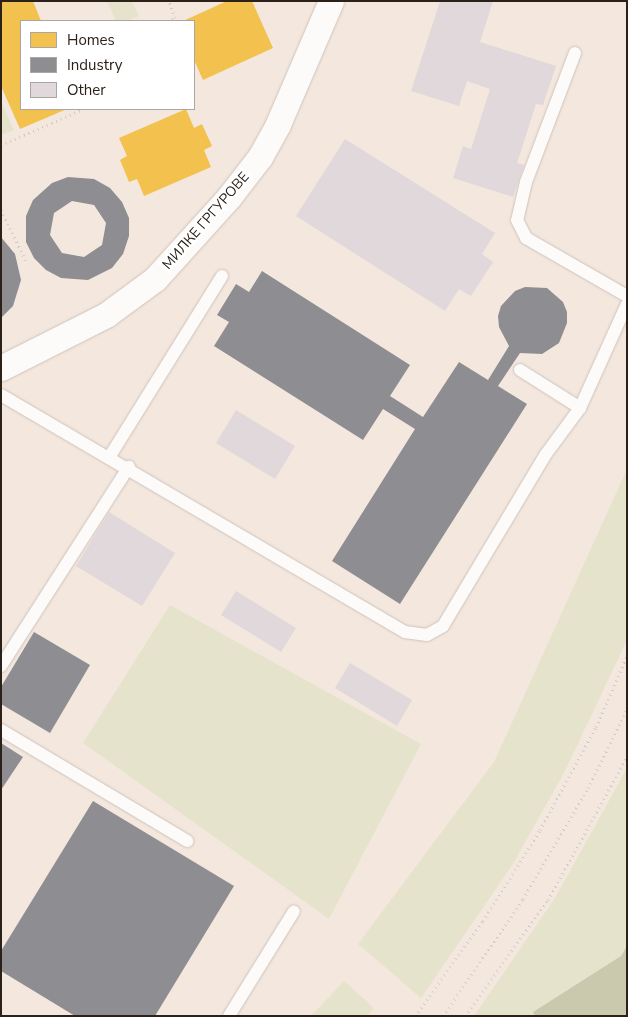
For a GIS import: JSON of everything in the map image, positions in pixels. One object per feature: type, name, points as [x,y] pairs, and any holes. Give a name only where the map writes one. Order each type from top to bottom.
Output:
[{"type":"street","name":"МИЛКЕ ГРГУРОВЕ","points":[[1,368],[106,316],[155,279],[229,197],[260,157],[278,124],[331,1]]},
{"type":"lane","points":[[575,53],[526,182],[517,220],[526,238],[627,296]]},
{"type":"lane","points":[[110,456],[222,276]]},
{"type":"lane","points":[[1,395],[31,415],[110,456],[405,632],[427,635],[443,626],[546,454],[580,408],[627,304]]},
{"type":"lane","points":[[520,370],[580,408]]},
{"type":"lane","points":[[1,666],[128,467]]},
{"type":"lane","points":[[1,730],[187,841]]},
{"type":"lane","points":[[229,1016],[294,911]]},
{"type":"path","points":[[169,1],[176,18],[170,20]]},
{"type":"path","points":[[1,145],[81,110]]},
{"type":"path","points":[[1,210],[27,263]]},
{"type":"path","points":[[415,1016],[483,921],[540,830],[596,727],[627,656]]},
{"type":"path","points":[[443,1016],[523,899],[588,788],[627,709]]},
{"type":"path","points":[[465,1016],[548,900],[627,756]]},
{"type":"shaded area","points":[[107,1],[132,1],[139,16],[129,20],[116,20]]},
{"type":"shaded area","points":[[1,102],[14,130],[1,135]]},
{"type":"shaded area","points":[[627,469],[627,640],[565,771],[513,864],[421,998],[358,944],[494,762]]},
{"type":"shaded area","points":[[170,605],[421,744],[329,919],[83,743]]},
{"type":"shaded area","points":[[627,768],[627,946],[621,956],[533,1012],[535,1016],[474,1016],[555,898]]},
{"type":"shaded area","points":[[627,946],[627,1016],[535,1016],[533,1012],[621,956]]},
{"type":"shaded area","points":[[344,981],[374,1008],[367,1016],[311,1016]]},
{"type":"building: Homes","points":[[1,1],[33,1],[41,20],[20,20],[20,110],[65,110],[20,129],[1,86]]},
{"type":"building: Homes","points":[[227,1],[252,1],[273,48],[203,80],[195,62],[195,20],[185,20]]},
{"type":"building: Homes","points":[[186,110],[194,128],[202,124],[212,146],[204,150],[211,167],[144,196],[137,179],[129,182],[120,160],[127,156],[119,138]]},
{"type":"building: Industry","points":[[68,177],[94,179],[110,188],[122,202],[129,218],[129,236],[123,254],[112,268],[88,280],[61,278],[46,270],[34,258],[26,242],[26,216],[33,200],[52,183]],"holes":[[[72,201],[94,205],[106,223],[102,245],[84,257],[62,253],[50,235],[54,213]]]},
{"type":"building: Industry","points":[[1,237],[15,254],[21,280],[13,306],[1,318]]},
{"type":"building: Industry","points":[[262,271],[410,365],[390,396],[423,417],[459,362],[488,380],[509,346],[499,327],[498,316],[501,306],[515,291],[525,287],[547,288],[563,302],[567,312],[567,323],[559,343],[542,354],[520,353],[498,386],[527,404],[400,604],[332,561],[415,429],[383,409],[363,440],[214,346],[229,322],[217,315],[236,284],[249,292]]},
{"type":"building: Industry","points":[[34,632],[90,665],[50,733],[1,704],[1,687]]},
{"type":"building: Industry","points":[[1,743],[23,757],[1,790]]},
{"type":"building: Industry","points":[[93,801],[234,886],[155,1016],[75,1016],[1,971],[1,951]]},
{"type":"building: Other","points":[[440,1],[493,1],[480,42],[556,66],[543,105],[536,104],[517,163],[524,165],[513,197],[453,178],[463,146],[471,149],[490,89],[467,81],[459,106],[411,91]]},
{"type":"building: Other","points":[[345,139],[495,233],[482,254],[493,262],[471,296],[459,289],[445,311],[296,216]]},
{"type":"building: Other","points":[[236,410],[295,446],[275,479],[216,443]]},
{"type":"building: Other","points":[[109,512],[175,553],[142,606],[76,566]]},
{"type":"building: Other","points":[[236,591],[296,628],[281,652],[221,615]]},
{"type":"building: Other","points":[[350,663],[412,700],[397,726],[335,688]]}]
